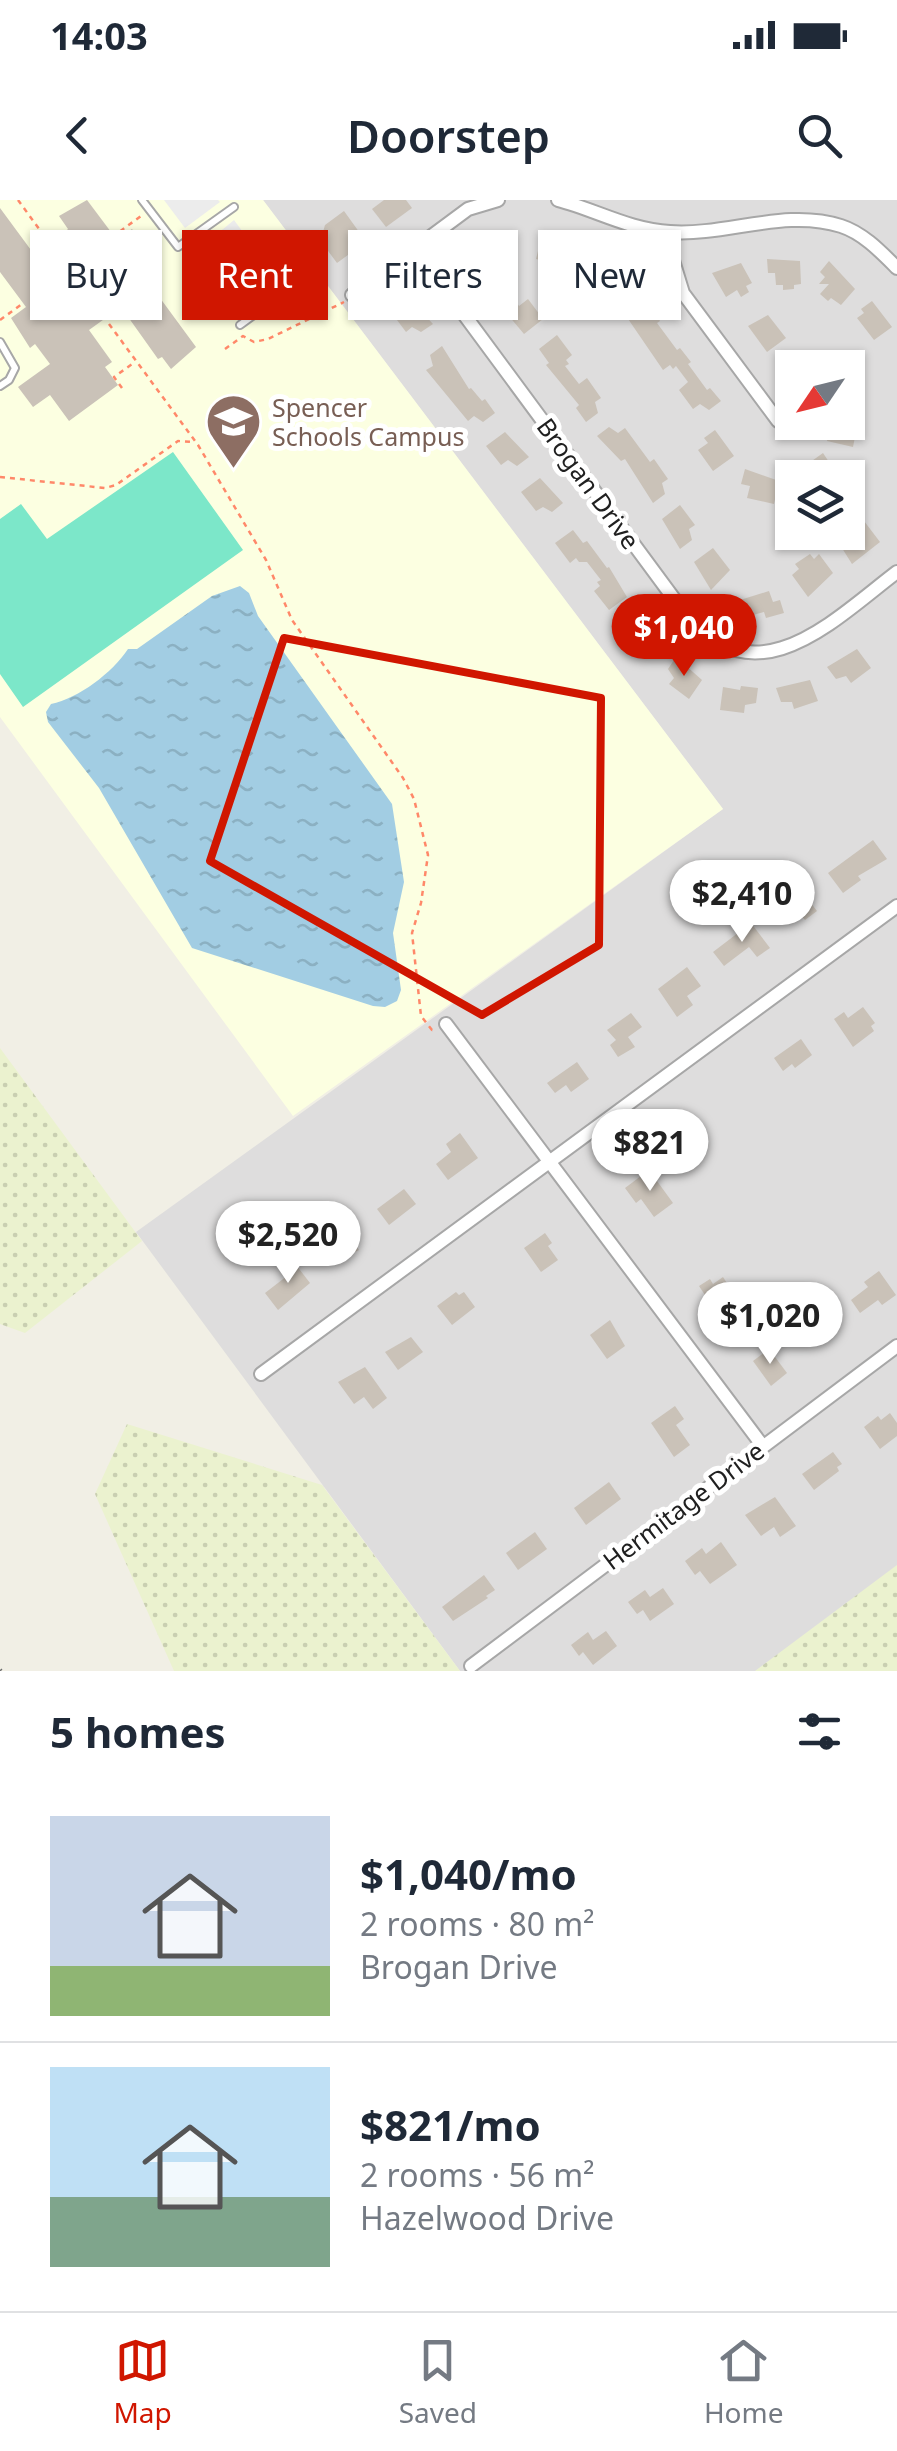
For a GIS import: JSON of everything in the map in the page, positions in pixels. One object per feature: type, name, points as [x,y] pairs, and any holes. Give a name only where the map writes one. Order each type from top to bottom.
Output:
[{"type":"street","points":[[440,230],[468,209],[498,200]]},
{"type":"street","points":[[558,200],[634,226],[659,230]]},
{"type":"street","points":[[681,231],[802,219],[843,226],[870,243],[897,268]]},
{"type":"street","points":[[681,286],[775,417]]},
{"type":"street","name":"Brogan Drive","points":[[469,320],[686,615],[715,641],[760,653],[792,647],[814,635],[897,572]]},
{"type":"street","points":[[261,1374],[897,906]]},
{"type":"street","points":[[446,1024],[762,1445]]},
{"type":"street","name":"Hermitage Drive","points":[[470,1666],[897,1346]]},
{"type":"lane","points":[[142,200],[178,247],[234,208]]},
{"type":"lane","points":[[240,325],[247,320]]},
{"type":"lane","points":[[0,342],[15,368],[9,380],[0,386]]},
{"type":"path","points":[[18,200],[40,230]]},
{"type":"path","points":[[122,230],[142,216]]},
{"type":"path","points":[[225,349],[243,336],[254,342],[268,339],[348,298]]},
{"type":"path","points":[[0,320],[22,304]]},
{"type":"path","points":[[109,324],[196,442],[266,560],[292,620],[414,799],[428,855],[412,933],[420,1004],[422,1016],[432,1030],[446,1024]]},
{"type":"path","points":[[122,388],[114,378],[136,362]]},
{"type":"path","points":[[0,477],[105,488],[116,485],[178,441],[196,442]]},
{"type":"highlighted area","points":[[284,638],[601,698],[599,945],[482,1015],[210,861]]},
{"type":"shaded area","name":"Spencer Schools Campus","points":[[0,200],[263,200],[286,230],[182,230],[182,320],[328,320],[328,286],[348,313],[348,320],[354,320],[723,809],[293,1116],[0,717]]},
{"type":"shaded area","points":[[164,200],[218,200],[220,202],[185,228]]},
{"type":"shaded area","points":[[263,200],[897,200],[897,1567],[756,1671],[460,1671],[136,1232],[723,809],[354,320],[518,320],[518,230],[348,230],[348,313],[328,286],[328,230],[286,230]]},
{"type":"shaded area","points":[[234,220],[241,230],[222,230]]},
{"type":"shaded area","points":[[0,1048],[142,1241],[25,1333],[0,1324]]},
{"type":"shaded area","points":[[127,1424],[322,1485],[460,1671],[174,1671],[95,1494]]},
{"type":"shaded area","points":[[897,1565],[897,1671],[755,1671]]},
{"type":"green space","points":[[173,452],[243,550],[23,707],[0,674],[0,519],[21,504],[47,539]]},
{"type":"water","points":[[240,586],[249,593],[258,616],[392,804],[404,882],[393,933],[401,990],[397,1001],[385,1007],[192,948],[99,788],[48,722],[46,712],[51,704],[94,683],[128,649],[137,649],[212,596]]},
{"type":"building","points":[[87,200],[110,230],[67,230],[59,216]]},
{"type":"building","points":[[384,200],[406,200],[412,208],[386,227],[372,209]]},
{"type":"building","points":[[0,208],[30,249],[30,320],[103,320],[89,330],[112,362],[105,367],[118,385],[69,421],[50,395],[33,407],[18,387],[50,364],[35,344],[30,348],[11,318],[26,307],[0,272]]},
{"type":"building","points":[[344,211],[358,230],[348,230],[348,255],[337,263],[328,251],[325,225]]},
{"type":"building","points":[[767,259],[800,261],[801,284],[783,290],[783,285],[776,285],[775,273],[768,273]]},
{"type":"building","points":[[829,261],[855,289],[841,305],[820,294],[829,284],[819,284],[825,277],[820,272]]},
{"type":"building","points":[[741,263],[752,283],[746,286],[749,292],[741,297],[737,290],[726,297],[712,273]]},
{"type":"building","points":[[528,299],[538,312],[538,320],[542,320],[524,334],[512,320],[518,320],[519,306]]},
{"type":"building","points":[[162,301],[196,347],[171,369],[162,357],[158,359],[130,320],[162,320]]},
{"type":"building","points":[[872,301],[892,327],[874,340],[857,318]]},
{"type":"building","points":[[768,315],[786,338],[767,352],[748,326]]},
{"type":"building","points":[[397,320],[429,320],[433,324],[421,332],[412,327],[406,332]]},
{"type":"building","points":[[629,320],[659,320],[657,323],[691,362],[688,364],[707,390],[710,388],[721,401],[709,410],[700,404],[693,409],[679,390],[688,382],[676,366],[663,370]]},
{"type":"building","points":[[557,335],[572,355],[565,366],[579,384],[587,378],[601,398],[595,402],[598,413],[586,422],[576,408],[579,405],[546,365],[549,363],[539,349]]},
{"type":"building","points":[[442,346],[469,389],[482,401],[485,399],[495,413],[483,422],[474,416],[468,421],[426,370],[433,366],[430,355]]},
{"type":"building","points":[[609,427],[618,433],[625,428],[668,479],[662,483],[665,494],[653,503],[625,459],[621,461],[597,436]]},
{"type":"building","points":[[715,430],[734,456],[713,471],[698,450],[708,443],[704,438]]},
{"type":"building","points":[[505,432],[529,457],[517,466],[508,460],[501,465],[486,446]]},
{"type":"building","points":[[827,440],[854,440],[853,447]]},
{"type":"building","points":[[745,469],[775,480],[774,504],[747,498],[750,486],[741,484]]},
{"type":"building","points":[[540,478],[563,503],[552,512],[543,507],[536,511],[521,492]]},
{"type":"building","points":[[680,505],[695,525],[689,529],[692,540],[680,549],[662,519]]},
{"type":"building","points":[[865,522],[880,542],[852,564],[843,550],[865,550]]},
{"type":"building","points":[[573,530],[609,567],[627,597],[609,610],[594,591],[601,580],[587,562],[576,558],[570,563],[555,543]]},
{"type":"building","points":[[713,548],[730,570],[711,590],[694,562]]},
{"type":"building","points":[[810,554],[814,559],[819,554],[833,573],[808,597],[792,575],[799,569],[795,564]]},
{"type":"building","points":[[769,591],[773,602],[780,600],[784,613],[766,618],[764,612],[745,617],[740,600]]},
{"type":"building","points":[[643,613],[661,643],[643,656],[625,633],[634,626],[631,621]]},
{"type":"building","points":[[857,649],[871,668],[851,683],[846,676],[836,679],[827,667]]},
{"type":"building","points":[[676,657],[702,680],[689,699],[669,684],[674,678],[668,669]]},
{"type":"building","points":[[810,680],[818,701],[794,709],[792,702],[781,702],[776,688]]},
{"type":"building","points":[[741,686],[758,688],[756,703],[745,705],[744,713],[720,710],[723,687],[740,690]]},
{"type":"building","points":[[873,840],[887,859],[858,876],[861,880],[843,893],[828,873]]},
{"type":"building","points":[[800,889],[817,911],[805,920],[799,913],[791,919],[780,904]]},
{"type":"building","points":[[751,923],[770,948],[757,957],[749,947],[724,966],[713,952]]},
{"type":"building","points":[[687,967],[701,986],[687,996],[693,1005],[677,1017],[658,989]]},
{"type":"building","points":[[863,1007],[875,1023],[871,1026],[874,1031],[853,1047],[834,1019],[844,1012],[848,1018]]},
{"type":"building","points":[[631,1013],[642,1027],[628,1037],[635,1047],[618,1057],[610,1045],[616,1040],[607,1030]]},
{"type":"building","points":[[801,1039],[812,1055],[795,1068],[792,1064],[783,1071],[774,1058]]},
{"type":"building","points":[[577,1062],[589,1079],[571,1092],[566,1085],[555,1093],[547,1083]]},
{"type":"building","points":[[460,1133],[478,1158],[448,1180],[436,1164],[451,1152],[446,1144]]},
{"type":"building","points":[[649,1170],[673,1203],[654,1217],[641,1199],[636,1203],[625,1188]]},
{"type":"building","points":[[404,1189],[416,1204],[389,1225],[377,1209]]},
{"type":"building","points":[[326,1228],[334,1239],[345,1231],[359,1250],[330,1265],[311,1239]]},
{"type":"building","points":[[545,1233],[558,1260],[541,1272],[524,1248]]},
{"type":"building","points":[[293,1261],[310,1283],[278,1310],[265,1293],[287,1276],[282,1269]]},
{"type":"building","points":[[879,1271],[896,1295],[882,1305],[878,1300],[860,1313],[851,1300],[868,1287],[864,1282]]},
{"type":"building","points":[[723,1277],[738,1300],[717,1313],[699,1286],[710,1279],[713,1284]]},
{"type":"building","points":[[456,1292],[464,1292],[475,1307],[452,1325],[437,1306]]},
{"type":"building","points":[[610,1320],[625,1346],[607,1359],[590,1335]]},
{"type":"building","points":[[411,1337],[423,1352],[398,1370],[385,1352]]},
{"type":"building","points":[[769,1349],[787,1373],[771,1386],[753,1361]]},
{"type":"building","points":[[365,1367],[387,1398],[373,1409],[364,1397],[354,1404],[338,1382]]},
{"type":"building","points":[[675,1406],[684,1419],[676,1425],[690,1445],[674,1457],[651,1423]]},
{"type":"building","points":[[890,1413],[897,1423],[897,1436],[880,1449],[864,1427],[878,1416],[881,1420]]},
{"type":"building","points":[[833,1452],[842,1464],[837,1467],[839,1471],[814,1490],[802,1474]]},
{"type":"building","points":[[609,1482],[621,1499],[586,1525],[574,1508]]},
{"type":"building","points":[[775,1497],[796,1526],[780,1537],[774,1527],[761,1536],[745,1515]]},
{"type":"building","points":[[535,1532],[547,1549],[518,1570],[506,1553]]},
{"type":"building","points":[[721,1542],[737,1565],[710,1584],[700,1571],[695,1575],[685,1561],[702,1548],[706,1554]]},
{"type":"building","points":[[484,1575],[495,1590],[453,1621],[442,1607]]},
{"type":"building","points":[[663,1588],[674,1604],[650,1621],[643,1610],[637,1614],[628,1602],[645,1590],[650,1597]]},
{"type":"building","points":[[606,1631],[617,1646],[593,1665],[571,1645],[588,1632],[593,1640]]},
{"type":"place","name":"Spencer Schools Campus","points":[[233,470]]}]
